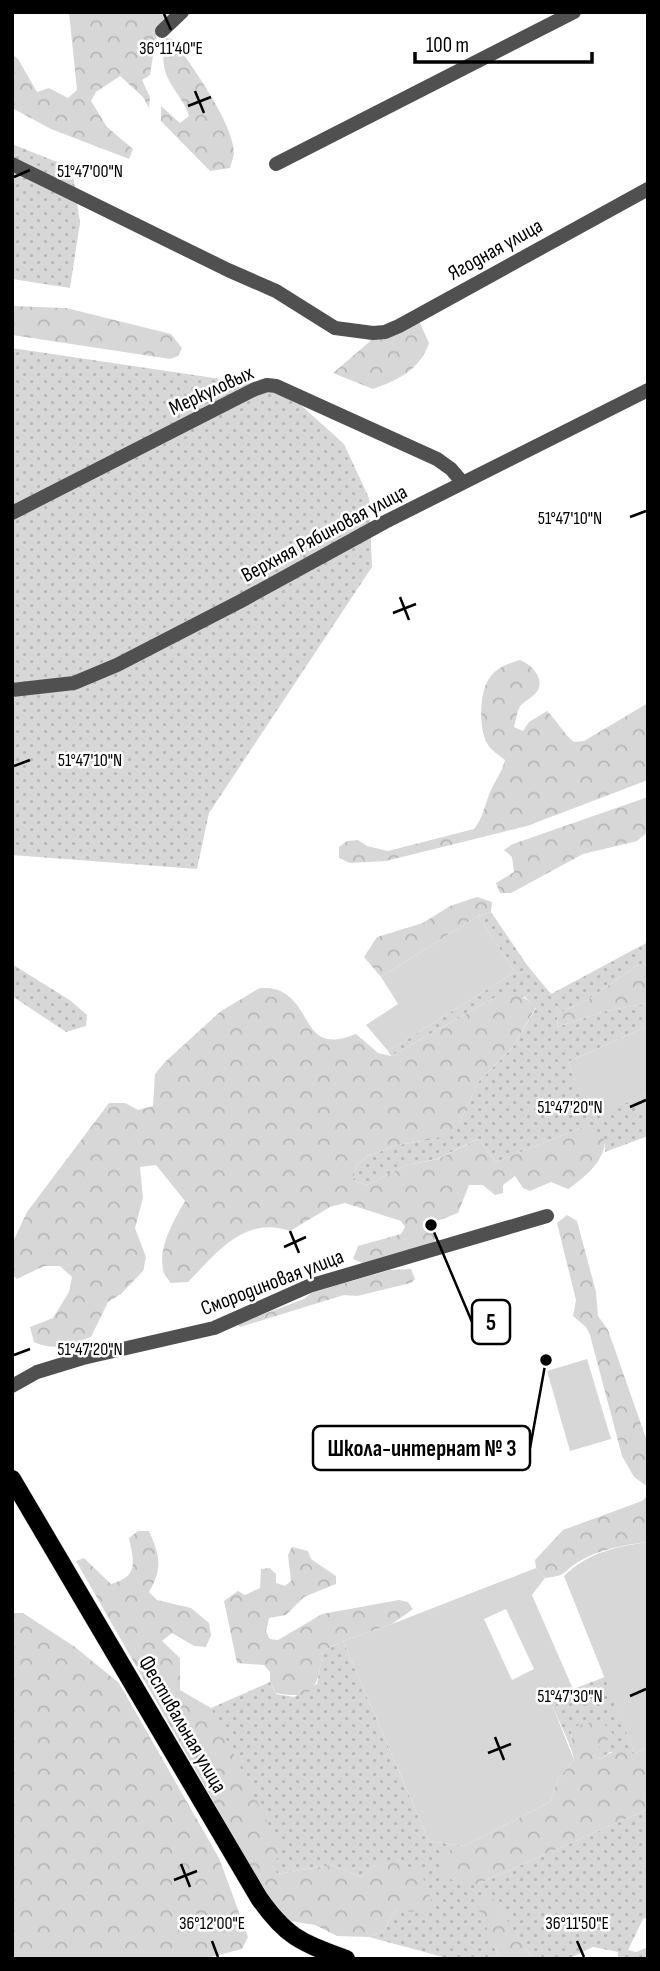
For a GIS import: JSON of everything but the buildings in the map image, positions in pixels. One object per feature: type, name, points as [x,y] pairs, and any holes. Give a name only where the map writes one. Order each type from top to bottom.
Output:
[{"type":"main road","name":"Фестивальная улица","points":[[12,1479],[276,1923],[302,1942],[346,1959]]},
{"type":"street","points":[[162,31],[182,12]]},
{"type":"street","points":[[276,164],[574,12]]},
{"type":"street","name":"Ягодная улица","points":[[12,164],[276,291],[335,328],[358,331],[385,332],[399,326],[648,189]]},
{"type":"street","name":"Меркуловых","points":[[12,513],[267,385],[276,386],[437,459],[451,469],[463,483]]},
{"type":"street","name":"Верхняя Рябиновая улица","points":[[12,690],[74,683],[117,665],[385,522],[648,390]]},
{"type":"street","name":"Смородиновая улица","points":[[12,1386],[37,1372],[83,1358],[214,1328],[309,1286],[547,1216]]},
{"type":"green space","points":[[69,12],[172,12],[157,30],[150,75],[142,80],[150,97],[149,108],[143,97],[120,76],[96,92],[91,101],[107,127],[133,149],[129,159],[51,129],[12,108],[12,54],[18,59],[37,92],[49,88],[68,98],[77,90]]},
{"type":"green space","points":[[166,38],[173,39],[219,109],[232,139],[234,152],[230,168],[210,171],[161,121],[161,106],[180,123],[189,116],[166,73],[163,59]]},
{"type":"green space","points":[[12,144],[72,168],[80,223],[70,288],[12,279]]},
{"type":"green space","points":[[12,306],[66,308],[171,334],[182,348],[178,356],[170,359],[12,335]]},
{"type":"green space","points":[[419,321],[429,343],[414,367],[399,378],[373,389],[333,373],[381,332]]},
{"type":"green space","points":[[12,348],[282,388],[344,444],[369,498],[372,567],[209,813],[197,869],[12,855]]},
{"type":"green space","points":[[520,660],[534,670],[540,684],[535,694],[521,705],[519,710],[514,727],[523,731],[529,722],[547,711],[574,742],[584,741],[648,703],[648,780],[527,826],[386,861],[350,863],[339,858],[339,847],[347,841],[358,840],[367,846],[388,851],[474,829],[505,760],[490,747],[485,738],[481,720],[484,690],[497,670]]},
{"type":"green space","points":[[648,797],[648,832],[637,841],[583,854],[511,893],[500,893],[496,883],[514,872],[512,857],[504,850],[513,844]]},
{"type":"green space","points":[[477,897],[492,902],[491,912],[478,916],[381,977],[364,957],[377,937],[423,923],[450,906]]},
{"type":"green space","points":[[491,912],[527,965],[551,994],[648,942],[648,962],[636,966],[589,999],[558,1014],[557,1027],[606,1011],[648,1003],[648,1026],[568,1062],[592,1117],[648,1093],[648,1136],[605,1152],[605,1141],[581,1128],[496,1162],[478,1139],[437,1159],[407,1165],[367,1185],[353,1180],[356,1165],[368,1156],[398,1145],[434,1139],[459,1123],[479,1081],[512,1048],[536,1008],[525,997],[496,997],[391,1056],[388,1051],[515,972],[478,916]]},
{"type":"green space","points":[[478,916],[515,972],[388,1051],[366,1025],[398,1004],[381,977]]},
{"type":"green space","points":[[648,962],[648,1003],[606,1011],[557,1027],[558,1014],[589,999],[636,966]]},
{"type":"green space","points":[[12,964],[71,1001],[87,1015],[86,1026],[66,1032],[12,996]]},
{"type":"green space","points":[[260,988],[271,988],[287,995],[319,1035],[328,1039],[340,1039],[356,1034],[378,1053],[391,1056],[496,997],[518,995],[536,1007],[512,1048],[479,1081],[459,1123],[448,1134],[398,1145],[368,1156],[356,1165],[353,1180],[367,1185],[407,1165],[438,1159],[478,1139],[496,1162],[581,1128],[596,1130],[605,1141],[601,1156],[586,1175],[568,1189],[551,1182],[530,1191],[523,1188],[515,1176],[503,1185],[503,1193],[495,1195],[483,1185],[469,1185],[458,1213],[432,1223],[436,1237],[433,1244],[367,1265],[353,1259],[358,1246],[401,1234],[405,1227],[401,1221],[345,1203],[330,1207],[290,1231],[274,1227],[245,1232],[221,1249],[188,1282],[171,1283],[163,1271],[163,1251],[168,1233],[185,1201],[156,1165],[140,1167],[143,1198],[135,1228],[146,1257],[143,1271],[121,1294],[108,1302],[91,1337],[56,1347],[34,1342],[30,1327],[53,1318],[69,1292],[72,1277],[60,1266],[44,1266],[17,1279],[12,1274],[12,1244],[27,1212],[109,1103],[125,1103],[138,1110],[153,1106],[155,1074],[165,1062],[221,1011]]},
{"type":"green space","points":[[648,1026],[648,1093],[592,1118],[568,1062]]},
{"type":"green space","points":[[567,1215],[577,1221],[596,1292],[598,1316],[608,1330],[648,1444],[648,1487],[634,1477],[622,1456],[590,1335],[586,1327],[573,1316],[576,1300],[557,1223]]},
{"type":"green space","points":[[411,1269],[415,1279],[411,1283],[357,1296],[344,1295],[240,1327],[237,1324],[304,1299],[311,1293],[390,1270]]},
{"type":"green space","points":[[587,1359],[611,1439],[570,1451],[547,1371]]},
{"type":"green space","points":[[648,1495],[648,1542],[595,1554],[558,1576],[545,1578],[536,1568],[535,1560],[563,1530],[642,1501]]},
{"type":"green space","points":[[138,1531],[149,1531],[158,1555],[158,1569],[149,1592],[157,1600],[191,1608],[209,1623],[211,1635],[206,1647],[194,1646],[172,1633],[162,1641],[180,1658],[180,1690],[211,1708],[278,1844],[279,1856],[272,1866],[277,1874],[331,1865],[361,1877],[378,1863],[392,1859],[401,1867],[421,1872],[434,1908],[410,1912],[397,1908],[384,1930],[369,1937],[337,1936],[315,1925],[290,1921],[268,1897],[76,1561],[84,1558],[111,1584],[120,1581],[132,1567],[129,1538]]},
{"type":"green space","points":[[648,1542],[648,1747],[635,1754],[564,1576],[593,1556]]},
{"type":"green space","points":[[292,1547],[308,1551],[311,1559],[336,1576],[336,1584],[304,1597],[286,1615],[269,1618],[266,1632],[270,1639],[278,1640],[322,1614],[399,1600],[408,1602],[413,1609],[392,1624],[323,1651],[313,1688],[300,1695],[276,1693],[270,1682],[270,1672],[264,1665],[237,1663],[224,1601],[238,1591],[245,1595],[260,1588],[261,1569],[270,1568],[276,1574],[276,1583],[285,1586],[291,1581],[288,1555]]},
{"type":"green space","points":[[536,1568],[545,1578],[532,1595],[573,1689],[553,1707],[574,1760],[558,1779],[550,1802],[464,1846],[429,1841],[343,1641]],"holes":[[[506,1609],[534,1669],[512,1680],[484,1619]]]},
{"type":"green space","points":[[12,1613],[23,1613],[75,1647],[119,1683],[219,1858],[248,1937],[242,1949],[203,1959],[12,1959]]},
{"type":"green space","points":[[343,1641],[429,1841],[464,1846],[478,1884],[648,1809],[648,1917],[643,1919],[628,1950],[636,1952],[648,1947],[648,1959],[618,1959],[618,1952],[593,1947],[568,1959],[533,1959],[487,1891],[494,1945],[500,1959],[450,1959],[369,1937],[384,1930],[397,1908],[378,1863],[361,1877],[331,1865],[277,1874],[211,1708],[270,1682],[276,1694],[294,1697],[317,1684],[323,1651]]},
{"type":"green space","points":[[605,1677],[635,1754],[610,1752],[600,1759],[592,1754],[572,1727],[571,1748],[553,1707],[573,1689]]},
{"type":"green space","points":[[601,1720],[613,1734],[592,1754],[600,1759],[617,1751],[635,1754],[648,1747],[648,1809],[478,1884],[461,1885],[443,1875],[442,1853],[464,1846],[550,1802],[558,1779],[574,1760],[571,1748],[572,1727]]},
{"type":"green space","points":[[487,1890],[533,1959],[500,1959],[478,1908]]},
{"type":"place","name":"5","points":[[431,1225]]},
{"type":"place","name":"Школа-интернат № 3","points":[[546,1360]]}]
